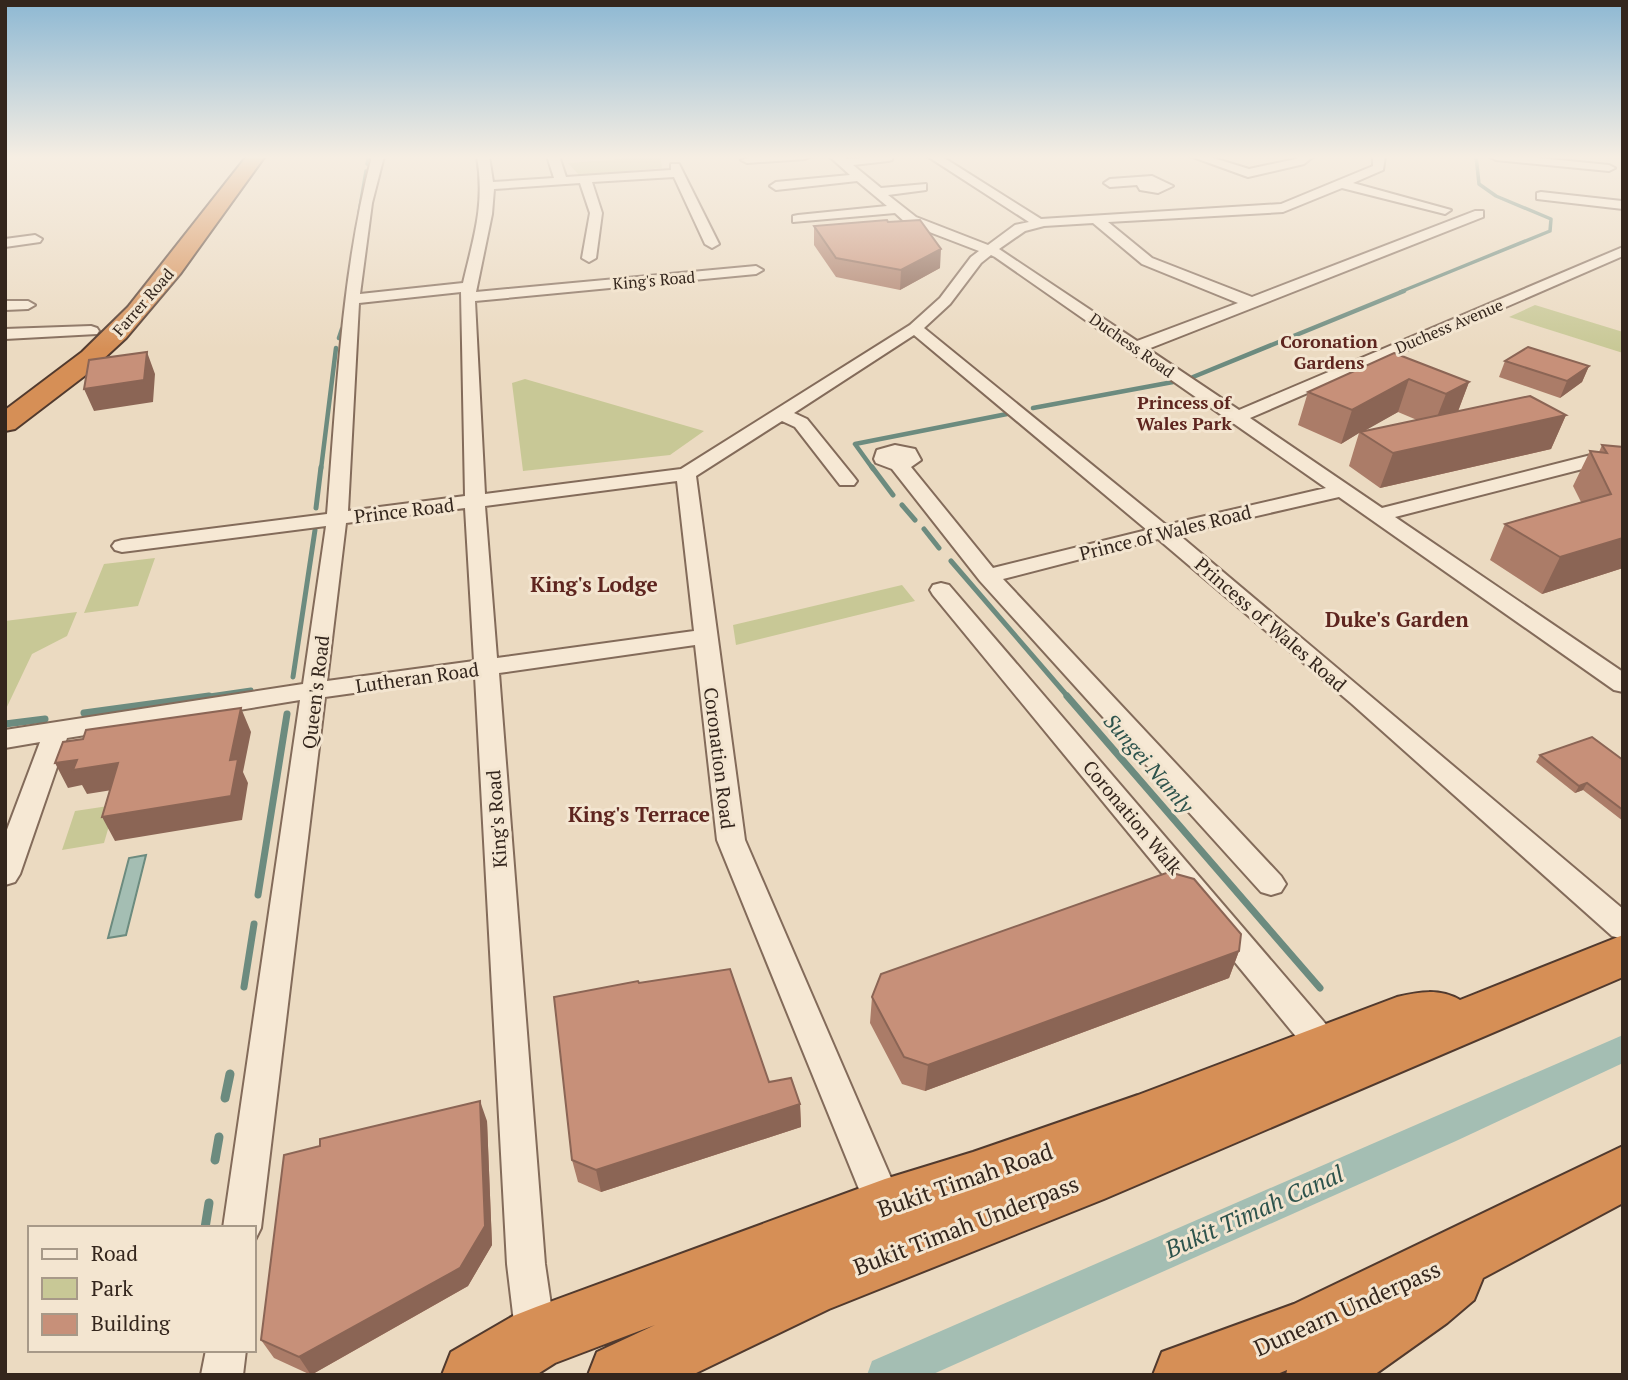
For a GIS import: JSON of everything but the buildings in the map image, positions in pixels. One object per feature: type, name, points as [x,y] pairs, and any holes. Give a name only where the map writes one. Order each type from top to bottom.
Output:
[{"type":"highway","name":"Farrer Road","points":[[5,423],[73,373],[120,330],[161,284],[208,220]]},
{"type":"highway","name":"Farrer Road","points":[[5,403],[61,360],[99,321]]},
{"type":"highway","name":"Bukit Timah Road","points":[[474,1375],[536,1339],[884,1208],[973,1180],[1098,1133],[1464,1019],[1623,955]]},
{"type":"highway","name":"Bukit Timah Underpass","points":[[620,1375],[811,1285],[1084,1180],[1320,1064]]},
{"type":"highway","name":"Dunearn Underpass","points":[[1185,1375],[1305,1332],[1469,1253],[1623,1173]]},
{"type":"highway","points":[[1318,1375],[1446,1284],[1469,1253]]},
{"type":"street","name":"Queen's Road","points":[[242,1226],[337,518],[352,299],[363,220]]},
{"type":"street","name":"King's Road","points":[[485,220],[468,292],[475,501],[526,1264],[536,1339]]},
{"type":"street","points":[[589,258],[595,220]]},
{"type":"street","points":[[701,220],[712,244]]},
{"type":"street","name":"Duchess Road","points":[[913,220],[921,226],[1000,254],[1623,684]]},
{"type":"street","points":[[1035,220],[1039,223]]},
{"type":"street","points":[[686,474],[915,328],[945,301],[976,260],[1020,228],[1039,223],[1076,220]]},
{"type":"street","points":[[1098,220],[1147,261],[1250,302]]},
{"type":"street","points":[[1135,348],[1462,220]]},
{"type":"street","points":[[5,243],[35,239]]},
{"type":"street","name":"Duchess Avenue","points":[[1236,418],[1623,251]]},
{"type":"street","name":"King's Road","points":[[352,299],[756,270]]},
{"type":"street","points":[[5,306],[28,305]]},
{"type":"street","points":[[5,334],[99,321]]},
{"type":"street","name":"Princess of Wales Road","points":[[915,328],[1163,531],[1491,810],[1623,928]]},
{"type":"street","points":[[779,413],[801,423],[848,481]]},
{"type":"street","points":[[1379,514],[1591,461]]},
{"type":"street","points":[[899,466],[988,576],[1271,884]]},
{"type":"street","name":"Prince Road","points":[[122,546],[686,474]]},
{"type":"street","name":"Coronation Road","points":[[686,474],[731,839],[884,1208]]},
{"type":"street","name":"Prince of Wales Road","points":[[988,576],[1163,531],[1343,490]]},
{"type":"street","name":"Coronation Walk","points":[[941,590],[1320,1064]]},
{"type":"street","name":"Lutheran Road","points":[[5,739],[316,690],[704,637]]},
{"type":"street","points":[[5,874],[57,731]]},
{"type":"street","points":[[222,1375],[226,1352]]},
{"type":"green space","points":[[1535,305],[1623,332],[1623,353],[1509,317]]},
{"type":"green space","points":[[525,379],[704,431],[670,455],[523,471],[512,383]]},
{"type":"green space","points":[[155,558],[138,606],[84,613],[104,564]]},
{"type":"green space","points":[[902,585],[915,601],[736,645],[733,625]]},
{"type":"green space","points":[[77,612],[67,636],[32,654],[5,711],[5,621]]},
{"type":"green space","points":[[115,805],[104,843],[62,850],[75,811]]},
{"type":"shaded area","points":[[146,855],[126,935],[108,938],[129,858]]},
{"type":"waterway","name":"Sungei Namly","points":[[1400,292],[1550,231],[1551,220]]},
{"type":"waterway","name":"Sungei Namly","points":[[1193,377],[1404,291]]},
{"type":"waterway","points":[[339,338],[342,329]]},
{"type":"waterway","points":[[321,469],[336,348]]},
{"type":"waterway","name":"Sungei Namly","points":[[1033,408],[1173,382]]},
{"type":"waterway","name":"Sungei Namly","points":[[873,469],[855,444],[1007,414]]},
{"type":"waterway","points":[[316,508],[321,467]]},
{"type":"waterway","name":"Sungei Namly","points":[[872,467],[893,495]]},
{"type":"waterway","name":"Sungei Namly","points":[[902,505],[915,520]]},
{"type":"waterway","name":"Sungei Namly","points":[[924,529],[939,548]]},
{"type":"waterway","points":[[293,677],[315,530]]},
{"type":"waterway","name":"Sungei Namly","points":[[951,561],[1069,698]]},
{"type":"waterway","points":[[196,698],[251,690]]},
{"type":"waterway","points":[[84,713],[209,696]]},
{"type":"waterway","name":"Sungei Namly","points":[[1067,696],[1320,988]]},
{"type":"waterway","points":[[258,895],[287,714]]},
{"type":"waterway","points":[[5,724],[45,719]]},
{"type":"waterway","points":[[244,987],[254,924]]},
{"type":"waterway","name":"Bukit Timah Canal","points":[[886,1375],[1444,1130],[1623,1048]]},
{"type":"waterway","points":[[225,1098],[230,1074]]},
{"type":"waterway","points":[[215,1160],[219,1137]]},
{"type":"waterway","points":[[205,1226],[209,1203]]},
{"type":"district","name":"Coronation Gardens","points":[[1329,351]]},
{"type":"district","name":"Princess of Wales Park","points":[[1184,412]]},
{"type":"district","name":"King's Lodge","points":[[594,584]]},
{"type":"district","name":"Duke's Garden","points":[[1397,619]]},
{"type":"district","name":"King's Terrace","points":[[639,814]]}]
